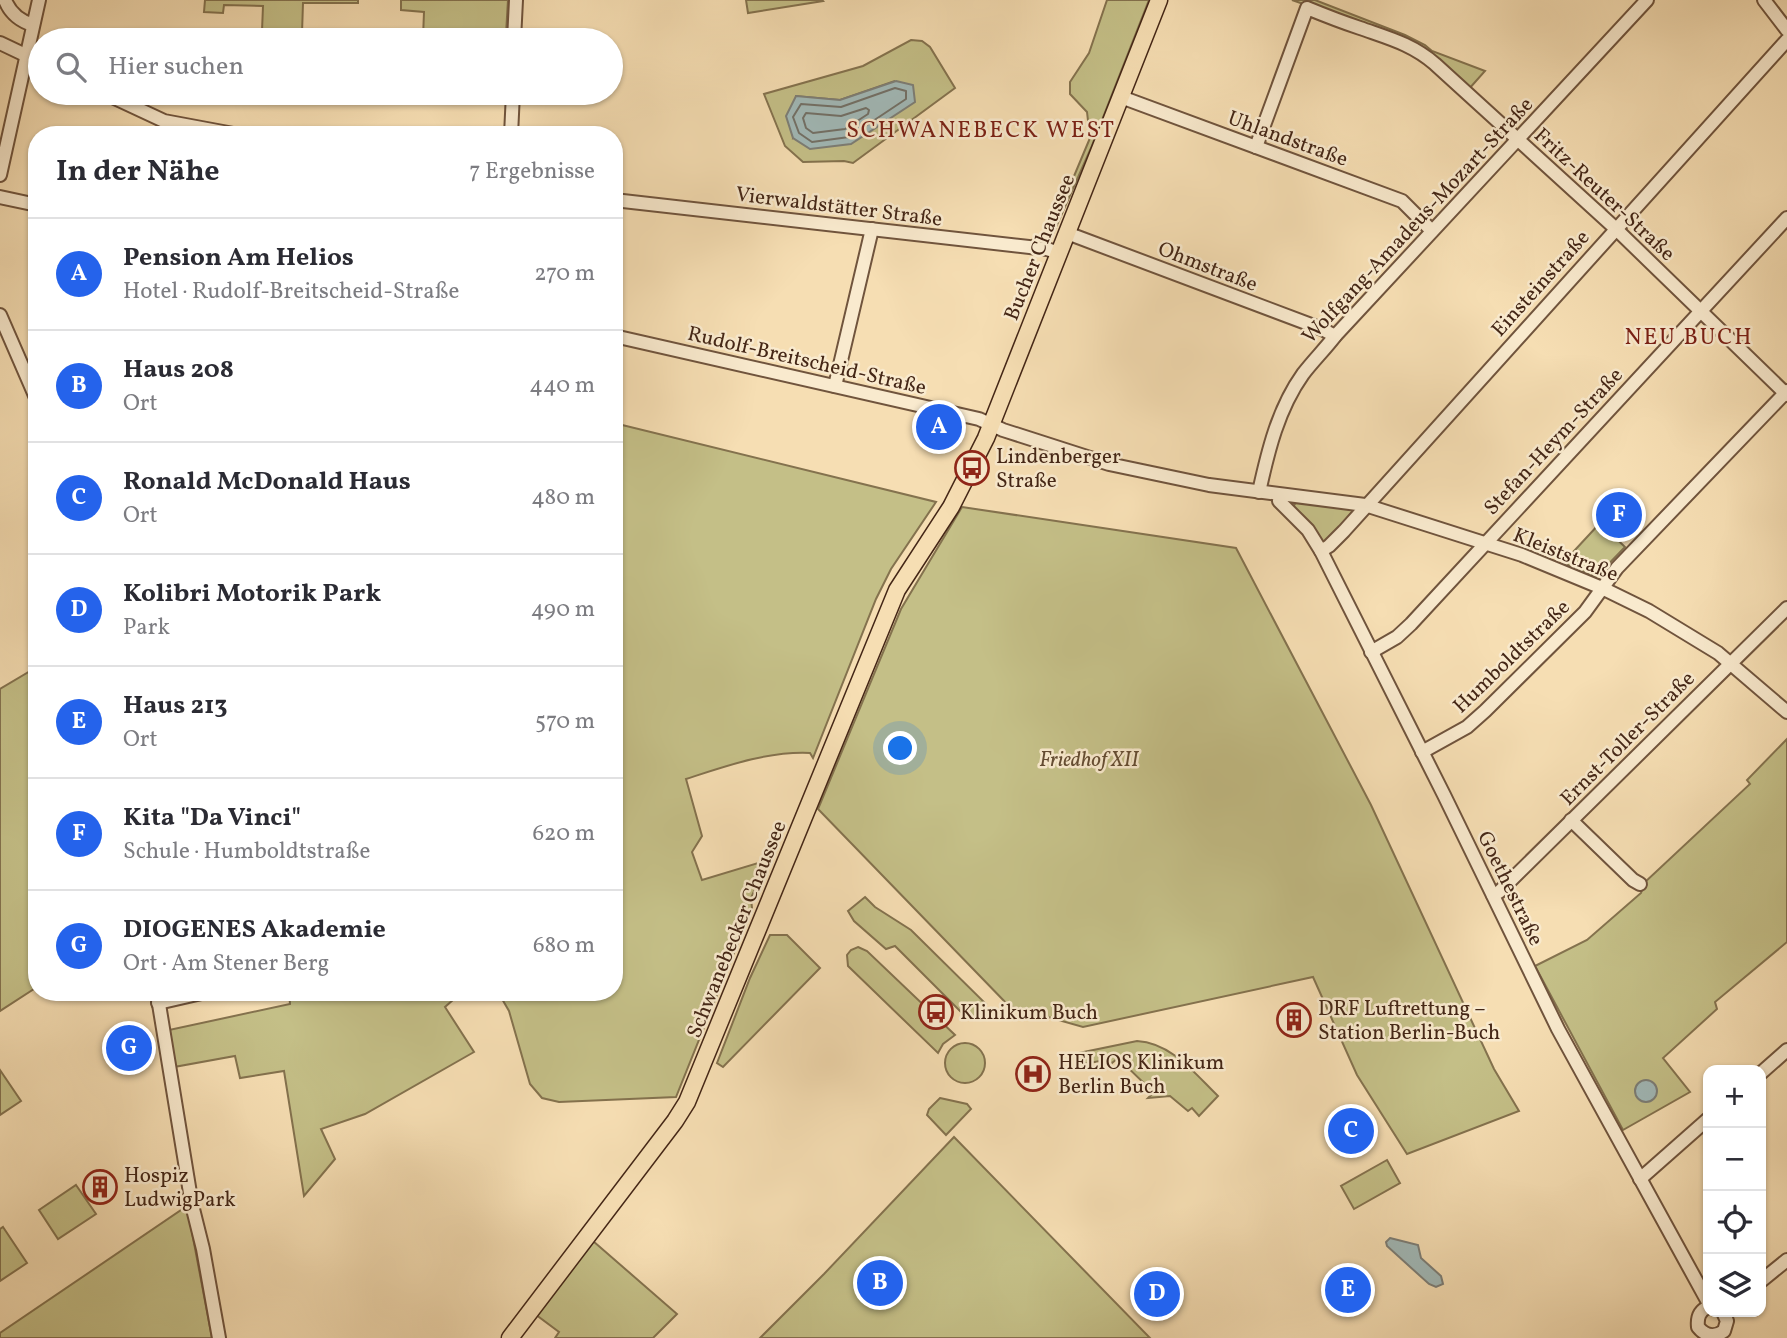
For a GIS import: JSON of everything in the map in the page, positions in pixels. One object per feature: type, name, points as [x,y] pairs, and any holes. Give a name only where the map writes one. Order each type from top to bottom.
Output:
[{"type":"main road","name":"Bucher Chaussee","points":[[951,507],[991,425],[1159,0]]},
{"type":"main road","name":"Schwanebecker Chaussee","points":[[510,1338],[687,1102],[892,601],[951,507]]},
{"type":"street","points":[[5,0],[16,16],[33,25]]},
{"type":"street","points":[[32,28],[39,0]]},
{"type":"street","points":[[515,28],[516,0]]},
{"type":"street","name":"Wolfgang-Amadeus-Mozart-Straße","points":[[1259,492],[1279,417],[1302,375],[1647,0]]},
{"type":"street","points":[[1764,0],[1787,30]]},
{"type":"street","name":"Fritz-Reuter-Straße","points":[[1256,147],[1307,8],[1399,41],[1420,51],[1615,228],[1786,393]]},
{"type":"street","name":"Einsteinstraße","points":[[1321,551],[1329,546],[1787,40]]},
{"type":"street","points":[[0,43],[27,56]]},
{"type":"street","points":[[0,175],[28,51]]},
{"type":"street","name":"Uhlandstraße","points":[[1121,97],[1402,201],[1432,231]]},
{"type":"street","points":[[130,105],[171,126]]},
{"type":"street","points":[[511,126],[512,105]]},
{"type":"street","points":[[0,197],[28,203]]},
{"type":"street","name":"Vierwaldstätter Straße","points":[[623,201],[1046,249],[1059,253]]},
{"type":"street","name":"Stefan-Heym-Straße","points":[[1371,652],[1397,637],[1411,624],[1787,218]]},
{"type":"street","points":[[835,386],[873,229]]},
{"type":"street","name":"Ohmstraße","points":[[1067,233],[1322,329],[1335,337]]},
{"type":"street","points":[[0,315],[28,379]]},
{"type":"street","name":"Rudolf-Breitscheid-Straße","points":[[623,338],[979,419],[991,425]]},
{"type":"street","name":"Humboldtstraße","points":[[1422,752],[1467,727],[1485,712],[1585,612],[1617,568],[1786,393]]},
{"type":"street","points":[[991,425],[1109,464],[1179,480],[1259,492]]},
{"type":"street","name":"Kleiststraße","points":[[1259,492],[1365,505],[1486,542],[1602,588],[1649,611],[1718,653],[1787,712]]},
{"type":"street","name":"Goethestraße","points":[[1280,495],[1279,501],[1308,530],[1321,551],[1558,1029],[1703,1293]]},
{"type":"street","name":"Ernst-Toller-Straße","points":[[1493,895],[1787,608]]},
{"type":"street","points":[[1571,820],[1640,884]]},
{"type":"street","points":[[158,1001],[192,1205],[219,1338]]},
{"type":"street","points":[[1766,1069],[1787,1050]]},
{"type":"street","points":[[1640,1179],[1703,1123]]},
{"type":"street","points":[[1766,1278],[1787,1259]]},
{"type":"street","points":[[1703,1310],[1698,1319],[1701,1336],[1716,1336],[1729,1332]]},
{"type":"green space","points":[[205,0],[358,0],[358,3],[303,3],[302,28],[262,28],[263,6],[224,5],[223,13],[204,12]]},
{"type":"green space","points":[[401,0],[508,0],[506,28],[423,28],[424,12],[401,10]]},
{"type":"green space","points":[[746,0],[822,0],[823,1],[748,13]]},
{"type":"green space","points":[[1107,0],[1149,0],[1091,148],[1049,243],[1029,241],[1051,231],[1090,138],[1087,112],[1070,94],[1070,82],[1089,53]]},
{"type":"green space","points":[[1292,0],[1315,0],[1405,35],[1432,51],[1485,71],[1468,90],[1409,41]]},
{"type":"green space","points":[[911,40],[922,41],[930,47],[955,88],[853,163],[803,162],[785,146],[764,94],[863,66]],"holes":[[[895,81],[793,138],[796,96],[840,100]]]},
{"type":"green space","points":[[623,425],[936,502],[891,569],[876,599],[813,758],[810,753],[779,754],[686,779],[702,836],[692,852],[702,880],[768,860],[751,898],[752,908],[676,1097],[559,1102],[542,1098],[530,1084],[509,1011],[503,1001],[623,1001]]},
{"type":"green space","points":[[1297,501],[1353,511],[1322,548],[1293,507]]},
{"type":"green space","name":"Friedhof XII","points":[[962,507],[1236,548],[1371,805],[1494,1069],[1519,1111],[1407,1154],[1357,1075],[1313,977],[1083,1027],[1009,1006],[818,809],[901,609]]},
{"type":"green space","points":[[1600,523],[1625,547],[1596,577],[1563,563]]},
{"type":"green space","points":[[28,672],[28,993],[0,1011],[0,689]]},
{"type":"green space","points":[[1787,739],[1787,942],[1715,1002],[1717,1009],[1663,1058],[1690,1092],[1623,1130],[1535,966],[1587,940],[1641,893],[1644,883],[1750,784],[1747,780]]},
{"type":"green space","points":[[865,897],[875,907],[911,930],[986,1004],[976,1018],[967,1018],[895,946],[886,949],[854,921],[848,911]]},
{"type":"green space","points":[[770,935],[787,935],[820,968],[723,1067],[717,1063]]},
{"type":"green space","points":[[858,947],[867,951],[955,1035],[943,1044],[938,1053],[848,966],[847,955]]},
{"type":"green space","points":[[290,1001],[452,1001],[445,1007],[474,1052],[365,1114],[321,1129],[335,1159],[304,1196],[284,1071],[240,1078],[235,1056],[174,1067],[169,1030],[290,1004]]},
{"type":"green space","points":[[1137,1041],[1150,1043],[1172,1053],[1218,1096],[1199,1116],[1192,1108],[1188,1111],[1170,1096],[1148,1098],[1158,1088],[1161,1090],[1164,1087],[1156,1085],[1152,1091],[1118,1058],[1112,1063],[1076,1062],[1075,1057],[1079,1053]]},
{"type":"green space","points":[[965,1043],[973,1044],[979,1049],[984,1055],[984,1071],[979,1077],[973,1082],[965,1083],[957,1082],[951,1077],[946,1071],[945,1063],[946,1055],[951,1049],[957,1044]]},
{"type":"green space","points":[[0,1070],[21,1101],[0,1115]]},
{"type":"green space","points":[[940,1098],[967,1104],[971,1109],[946,1135],[927,1115]]},
{"type":"green space","points":[[954,1137],[1150,1338],[760,1338]]},
{"type":"green space","points":[[1387,1160],[1400,1183],[1354,1209],[1341,1186]]},
{"type":"green space","points":[[76,1185],[96,1214],[58,1239],[39,1210]]},
{"type":"green space","points":[[187,1206],[212,1338],[0,1338],[0,1333]]},
{"type":"green space","points":[[3,1227],[27,1263],[0,1281],[0,1229]]},
{"type":"green space","points":[[593,1241],[677,1314],[653,1338],[555,1338],[559,1332],[535,1314]]},
{"type":"water","points":[[896,81],[913,85],[915,102],[851,144],[810,149],[793,138],[786,116],[796,96],[840,100]]},
{"type":"water","points":[[1646,1080],[1654,1083],[1657,1091],[1654,1099],[1646,1102],[1638,1099],[1635,1091],[1638,1083]]},
{"type":"water","points":[[1390,1238],[1418,1245],[1421,1258],[1441,1276],[1443,1284],[1436,1287],[1429,1284],[1387,1246],[1386,1242]]},
{"type":"place","name":"Pension Am Helios","points":[[939,427]]},
{"type":"place","name":"Lindenberger Straße","points":[[972,468]]},
{"type":"place","name":"Kita \"Da Vinci\"","points":[[1619,515]]},
{"type":"place","name":"Klinikum Buch","points":[[936,1012]]},
{"type":"place","name":"DRF Luftrettung – Station Berlin-Buch","points":[[1294,1020]]},
{"type":"place","name":"DIOGENES Akademie","points":[[129,1048]]},
{"type":"place","name":"HELIOS Klinikum Berlin Buch","points":[[1033,1074]]},
{"type":"place","name":"Ronald McDonald Haus","points":[[1351,1131]]},
{"type":"place","name":"Hospiz LudwigPark","points":[[100,1187]]},
{"type":"place","name":"Haus 208","points":[[880,1283]]},
{"type":"place","name":"Haus 213","points":[[1348,1290]]},
{"type":"place","name":"Kolibri Motorik Park","points":[[1157,1294]]},
{"type":"district","name":"SCHWANEBECK WEST","points":[[981,129]]},
{"type":"district","name":"NEU BUCH","points":[[1689,336]]}]
